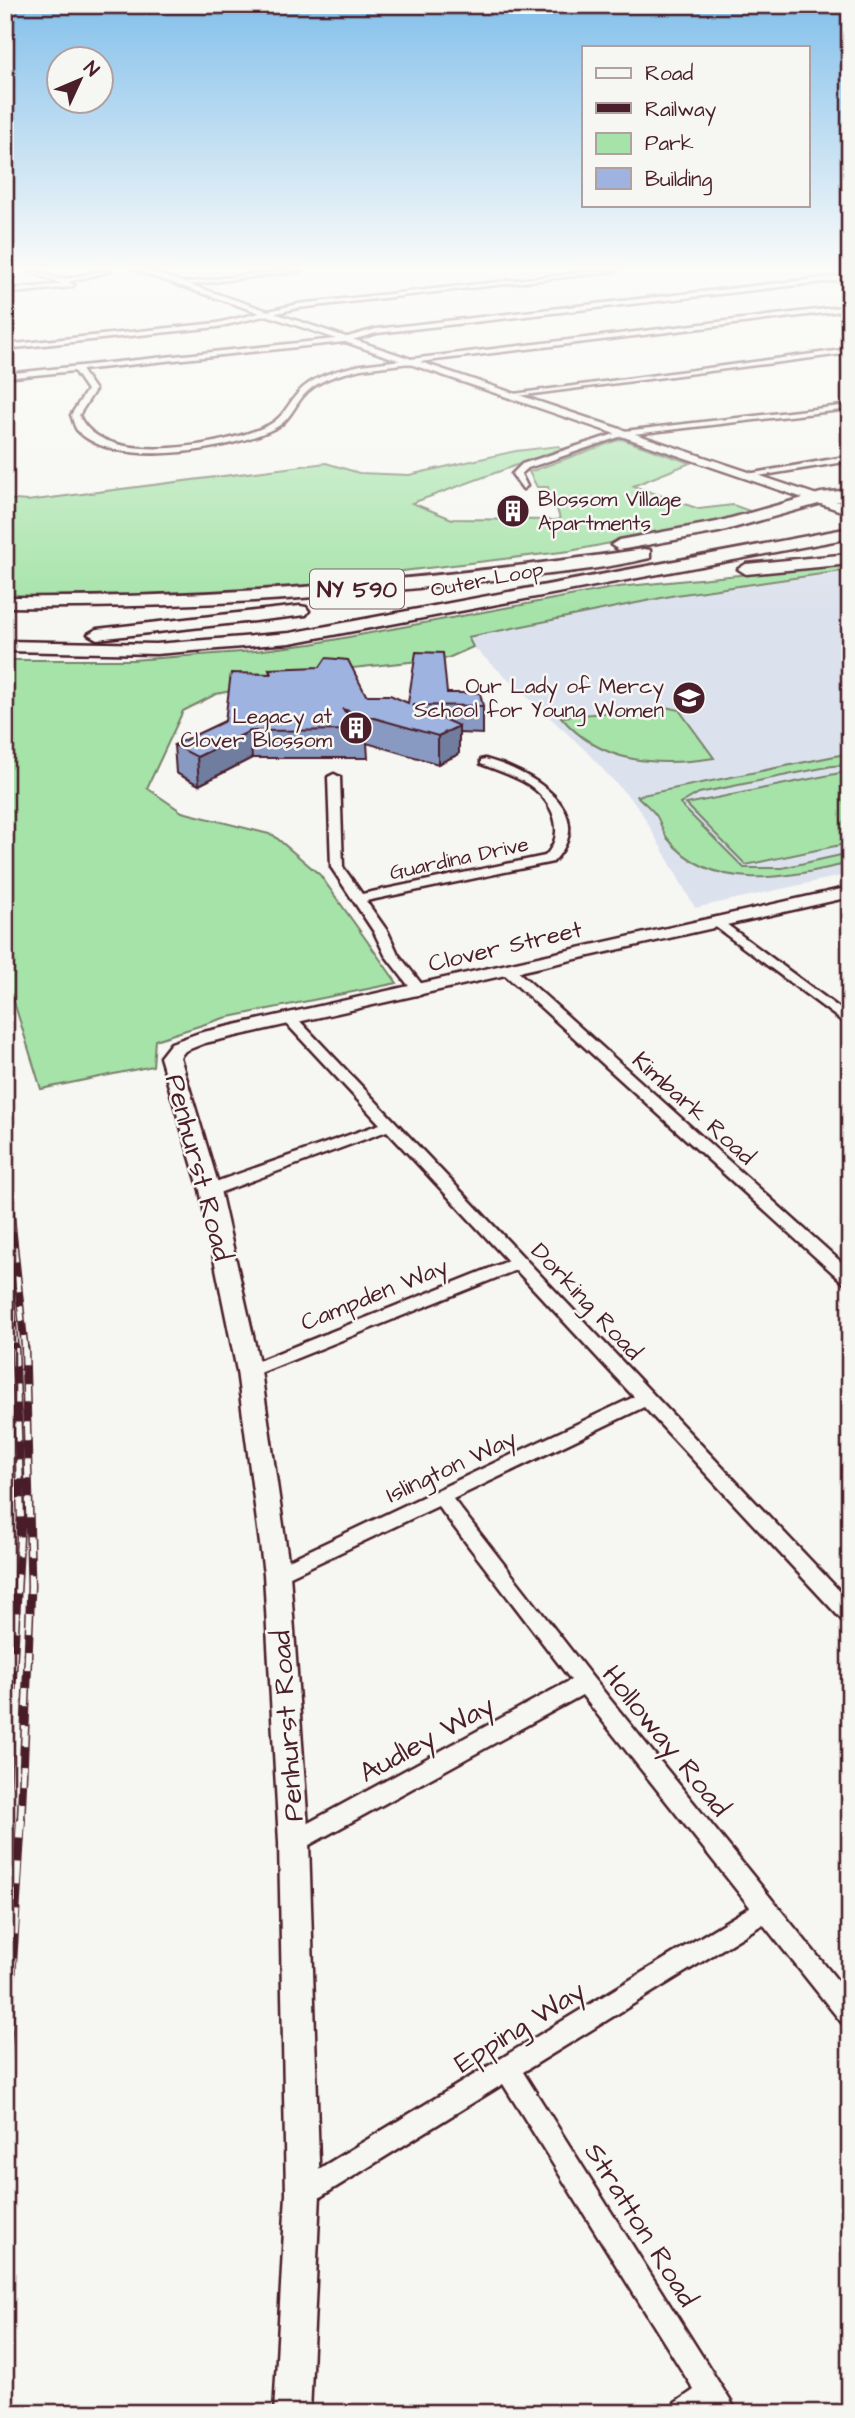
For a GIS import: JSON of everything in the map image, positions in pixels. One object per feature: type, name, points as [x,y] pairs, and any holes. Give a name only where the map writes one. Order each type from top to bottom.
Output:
[{"type":"highway","points":[[242,597],[482,569],[719,527],[818,499],[850,495]]},
{"type":"highway","name":"Outer Loop","points":[[5,602],[242,597],[477,577],[707,543],[850,517]]},
{"type":"highway","name":"Outer Loop","points":[[5,645],[96,650],[194,648],[326,632],[850,533]]},
{"type":"highway","points":[[5,645],[289,613],[493,585],[707,543]]},
{"type":"highway","points":[[531,594],[669,576],[850,559]]},
{"type":"highway","points":[[5,635],[289,613]]},
{"type":"highway","points":[[5,655],[126,653],[194,648]]},
{"type":"street","points":[[86,384],[90,390],[75,415],[80,428],[111,446],[158,452],[271,427],[282,421],[302,392],[314,384]]},
{"type":"street","points":[[477,384],[850,510]]},
{"type":"street","points":[[510,395],[596,384]]},
{"type":"street","points":[[523,486],[516,474],[525,466],[624,433],[850,407]]},
{"type":"street","points":[[746,475],[850,458]]},
{"type":"street","name":"Guardina Drive","points":[[357,899],[549,859],[559,851],[564,833],[559,810],[540,787],[485,762]]},
{"type":"street","points":[[334,777],[337,867],[381,932],[392,955],[420,991]]},
{"type":"street","name":"Clover Street","points":[[174,1051],[199,1039],[850,892]]},
{"type":"street","points":[[718,922],[850,1023]]},
{"type":"street","name":"Kimbark Road","points":[[508,970],[850,1279]]},
{"type":"street","name":"Dorking Road","points":[[290,1019],[850,1615]]},
{"type":"street","name":"Penhurst Road","points":[[174,1051],[171,1064],[210,1190],[249,1371],[277,1574],[294,1842],[303,2194],[292,2413]]},
{"type":"street","points":[[210,1190],[388,1126]]},
{"type":"street","name":"Campden Way","points":[[249,1371],[518,1263]]},
{"type":"street","name":"Islington Way","points":[[277,1574],[646,1399]]},
{"type":"street","name":"Holloway Road","points":[[442,1498],[584,1683],[850,2015]]},
{"type":"street","name":"Audley Way","points":[[294,1842],[584,1683]]},
{"type":"street","name":"Epping Way","points":[[303,2194],[767,1909]]},
{"type":"street","name":"Stratton Road","points":[[507,2069],[718,2403]]},
{"type":"street","points":[[685,2413],[718,2403]]},
{"type":"shaded area","name":"Our Lady of Mercy School for Young Women","points":[[850,570],[850,874],[695,908],[639,808],[584,749],[473,647],[467,637],[676,595]]},
{"type":"green space","points":[[621,439],[690,463],[633,486],[699,509],[733,505],[758,514],[570,551],[386,573],[300,587],[201,594],[5,597],[5,499],[27,501],[326,463],[359,473],[409,475],[516,451],[559,446],[561,449],[412,503],[452,519],[556,520],[560,519],[557,509],[549,504],[549,498],[553,497],[549,495],[548,487],[537,487],[529,472]]},
{"type":"green space","points":[[850,564],[850,570],[676,595],[468,637],[473,647],[448,658],[333,670],[216,694],[183,711],[147,788],[182,812],[273,835],[320,875],[397,983],[224,1018],[155,1040],[153,1066],[41,1089],[5,973],[5,660],[132,660],[255,651],[311,644],[618,587]]},
{"type":"green space","points":[[665,707],[679,710],[714,758],[671,762],[612,753],[577,733],[561,717]]},
{"type":"green space","points":[[850,753],[850,765],[832,766],[699,793],[680,804],[744,868],[782,868],[850,853],[850,863],[827,868],[753,877],[730,875],[707,868],[687,857],[668,839],[656,815],[637,796]]},
{"type":"green space","points":[[850,771],[850,843],[746,865],[686,804]]},
{"type":"building","points":[[416,652],[443,653],[447,693],[480,693],[483,706],[412,705],[459,726],[438,736],[342,709],[367,730],[250,731],[197,757],[174,745],[225,721],[231,673],[271,674],[269,669],[320,667],[326,658],[348,660],[366,695],[390,695],[408,703]]},
{"type":"railway","points":[[5,1157],[25,1350]]},
{"type":"railway","points":[[7,1238],[15,1350]]},
{"type":"railway","points":[[5,1821],[21,1518],[15,1348]]},
{"type":"railway","points":[[21,1821],[31,1586],[25,1348]]},
{"type":"railway","points":[[5,2078],[21,1819]]},
{"type":"place","name":"Blossom Village Apartments","points":[[513,511]]},
{"type":"place","name":"Our Lady of Mercy School for Young Women","points":[[689,698]]},
{"type":"place","name":"Legacy at Clover Blossom","points":[[356,728]]}]
